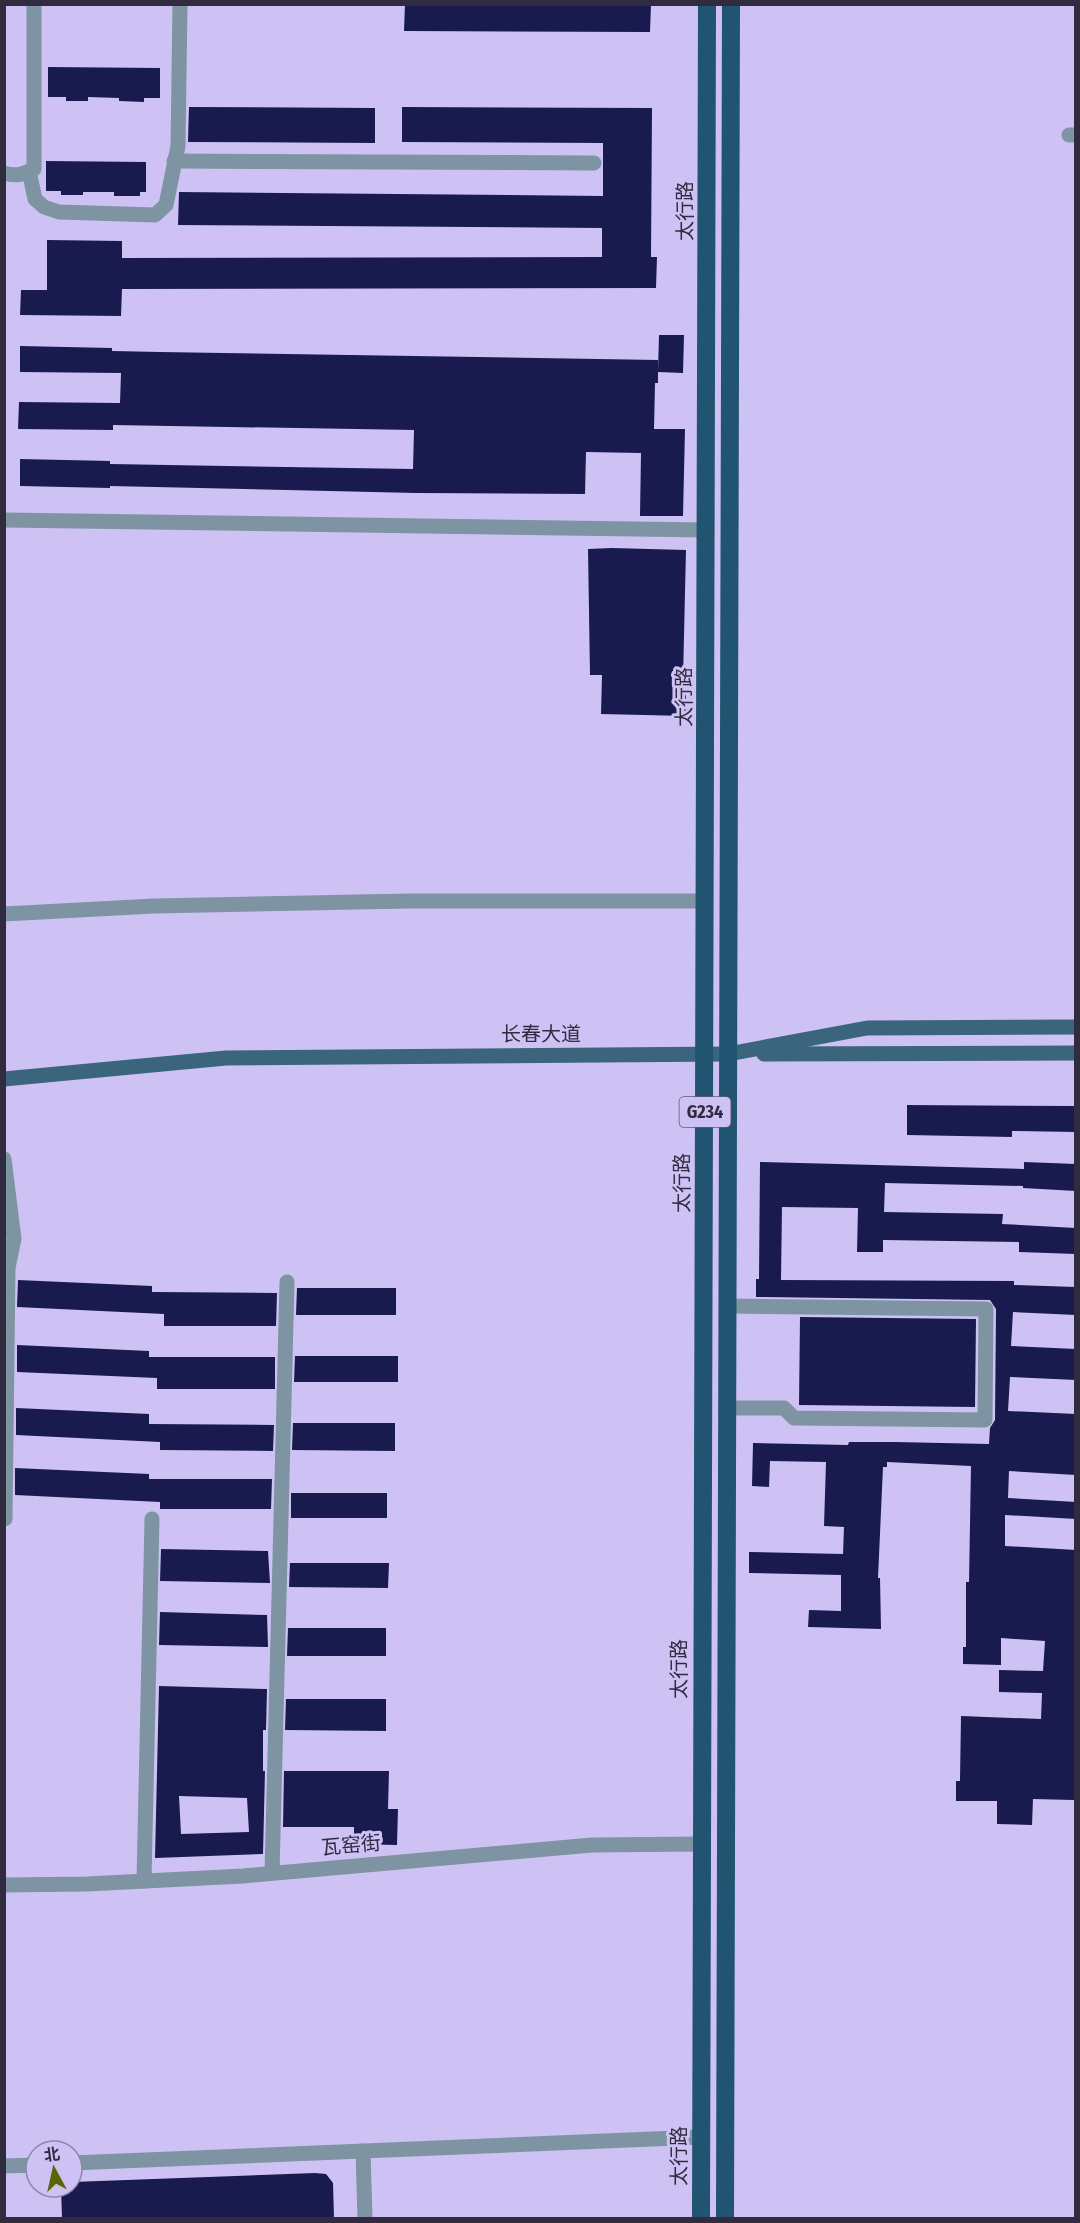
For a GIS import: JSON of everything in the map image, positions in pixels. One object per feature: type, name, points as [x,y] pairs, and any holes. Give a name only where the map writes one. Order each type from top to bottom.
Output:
[{"type":"highway","name":"太行路","points":[[701,2218],[707,4]]},
{"type":"highway","name":"G234","points":[[724,2218],[731,4]]},
{"type":"main road","name":"长春大道","points":[[4,1079],[226,1058],[728,1054],[867,1028],[1076,1027]]},
{"type":"main road","points":[[728,1054],[1076,1053]]},
{"type":"street","points":[[4,173],[22,175],[34,169],[34,4]]},
{"type":"street","points":[[29,171],[35,199],[44,207],[59,212],[155,214],[166,205],[177,146],[180,4]]},
{"type":"street","points":[[174,162],[594,163]]},
{"type":"street","points":[[4,520],[707,530]]},
{"type":"street","points":[[4,914],[154,906],[397,901],[705,901]]},
{"type":"street","points":[[4,1160],[14,1239],[8,1268],[4,1519]]},
{"type":"street","points":[[272,1873],[287,1282]]},
{"type":"street","points":[[726,1407],[784,1408],[794,1418],[984,1420],[986,1309],[727,1306]]},
{"type":"street","points":[[144,1881],[153,1519]]},
{"type":"street","name":"瓦窑街","points":[[4,1885],[87,1884],[272,1873],[592,1845],[701,1844]]},
{"type":"street","points":[[84,2163],[701,2137]]},
{"type":"street","points":[[363,2151],[365,2218]]},
{"type":"street","points":[[4,2166],[24,2165]]},
{"type":"building","points":[[405,4],[651,4],[650,32],[404,31]]},
{"type":"building","points":[[48,67],[160,68],[160,98],[144,98],[144,102],[88,97],[88,101],[66,101],[66,97],[48,97]]},
{"type":"building","points":[[189,107],[375,108],[375,143],[188,142]]},
{"type":"building","points":[[402,107],[652,108],[651,257],[657,257],[656,288],[122,289],[121,316],[20,315],[21,290],[47,290],[47,240],[122,241],[122,258],[602,257],[602,228],[178,225],[179,192],[603,196],[603,143],[402,142]]},
{"type":"building","points":[[46,161],[146,162],[146,192],[140,192],[140,196],[114,196],[114,192],[61,195],[61,191],[46,191]]},
{"type":"building","points":[[659,335],[684,335],[683,373],[658,372]]},
{"type":"building","points":[[20,346],[112,348],[112,351],[658,360],[654,429],[685,429],[683,516],[640,516],[641,453],[586,452],[585,494],[20,486],[20,459],[110,461],[110,464],[413,469],[414,430],[113,425],[113,430],[18,429],[19,402],[120,403],[121,373],[20,372]]},
{"type":"building","points":[[588,549],[686,550],[683,679],[686,679],[686,716],[601,714],[602,675],[590,675]]},
{"type":"building","points":[[907,1105],[1076,1106],[1076,1132],[1012,1131],[1012,1137],[907,1135]]},
{"type":"building","points":[[760,1162],[1024,1169],[1024,1162],[1076,1164],[1076,1191],[1023,1188],[1023,1186],[885,1183],[884,1212],[1003,1214],[1002,1224],[1076,1228],[1076,1254],[1019,1252],[1019,1242],[883,1240],[883,1252],[857,1252],[858,1208],[782,1207],[781,1280],[1014,1281],[1014,1285],[1076,1287],[1076,1315],[1013,1312],[1011,1346],[1076,1349],[1076,1380],[1010,1377],[1008,1411],[1076,1414],[1076,1475],[1009,1471],[1008,1498],[1076,1502],[1076,1519],[1005,1515],[1005,1546],[1076,1550],[1074,1800],[1033,1799],[1032,1825],[997,1824],[997,1801],[956,1801],[956,1781],[960,1781],[961,1716],[1041,1719],[1042,1693],[999,1692],[999,1670],[1043,1671],[1045,1641],[1001,1638],[1001,1665],[963,1664],[963,1647],[966,1647],[966,1582],[969,1582],[971,1466],[887,1462],[887,1467],[883,1467],[878,1578],[880,1578],[881,1629],[808,1627],[809,1610],[841,1611],[841,1575],[749,1573],[749,1552],[843,1554],[844,1527],[824,1526],[826,1462],[770,1461],[769,1487],[752,1486],[753,1443],[989,1444],[990,1428],[995,1420],[996,1309],[990,1300],[756,1297],[756,1279],[759,1279]]},
{"type":"building","points":[[18,1280],[152,1286],[152,1292],[277,1293],[276,1326],[164,1326],[164,1314],[17,1307]]},
{"type":"building","points":[[297,1288],[396,1288],[396,1315],[296,1315]]},
{"type":"building","points":[[800,1317],[976,1319],[975,1407],[799,1405]]},
{"type":"building","points":[[17,1345],[149,1351],[149,1357],[275,1357],[275,1389],[157,1389],[157,1378],[17,1372]]},
{"type":"building","points":[[295,1356],[398,1356],[398,1382],[294,1382]]},
{"type":"building","points":[[16,1408],[149,1414],[149,1424],[274,1425],[273,1451],[160,1450],[160,1442],[16,1435]]},
{"type":"building","points":[[293,1423],[395,1423],[395,1451],[292,1450]]},
{"type":"building","points":[[15,1468],[149,1474],[149,1479],[272,1479],[271,1509],[160,1509],[160,1502],[15,1495]]},
{"type":"building","points":[[291,1493],[387,1493],[387,1518],[291,1518]]},
{"type":"building","points":[[161,1549],[268,1551],[270,1583],[160,1581]]},
{"type":"building","points":[[290,1563],[389,1563],[388,1588],[289,1587]]},
{"type":"building","points":[[160,1612],[267,1615],[268,1647],[159,1645]]},
{"type":"building","points":[[288,1628],[386,1628],[386,1656],[287,1656]]},
{"type":"building","points":[[159,1686],[267,1689],[266,1730],[263,1730],[263,1771],[265,1771],[263,1854],[155,1858]],"holes":[[[179,1796],[247,1798],[249,1832],[181,1834]]]},
{"type":"building","points":[[286,1699],[386,1699],[386,1731],[285,1730]]},
{"type":"building","points":[[284,1771],[389,1771],[388,1809],[398,1809],[397,1845],[354,1844],[354,1827],[283,1827]]},
{"type":"building","points":[[326,2174],[333,2183],[334,2218],[62,2218],[61,2199],[84,2199],[84,2182]]}]
